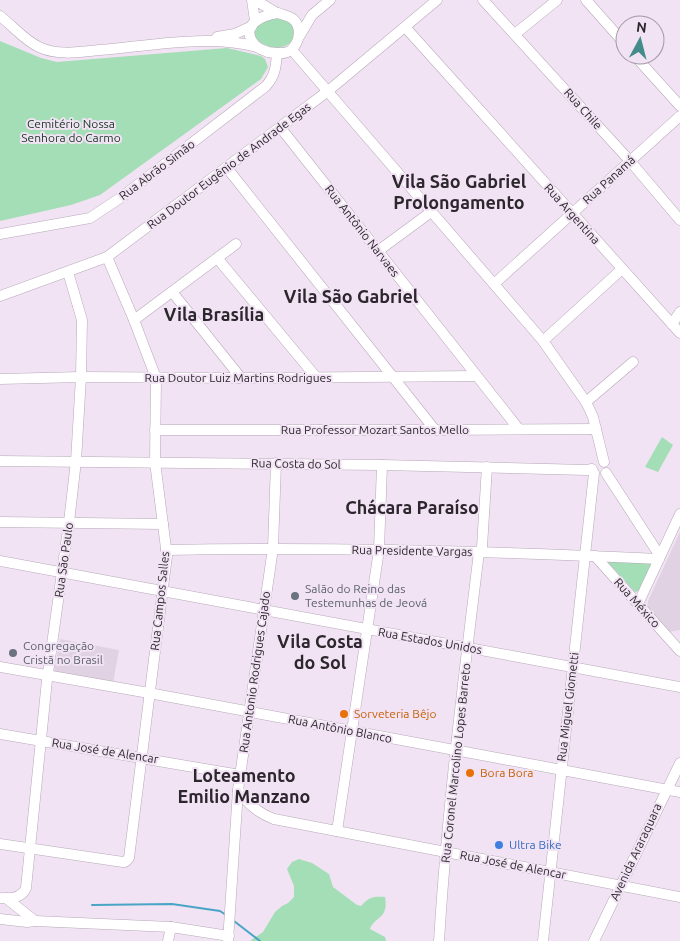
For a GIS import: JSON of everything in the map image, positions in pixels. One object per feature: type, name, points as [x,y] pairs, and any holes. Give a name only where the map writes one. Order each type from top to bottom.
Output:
[{"type":"street","points":[[257,47],[251,38],[254,0],[296,23],[299,28],[298,38]]},
{"type":"street","points":[[203,41],[243,43],[277,54],[292,50],[312,15],[330,0]]},
{"type":"street","name":"Rua Doutor Eugênio de Andrade Egas","points":[[0,296],[106,257],[328,91],[437,0]]},
{"type":"street","name":"Rua Chile","points":[[483,0],[630,161],[680,220]]},
{"type":"street","points":[[515,34],[557,0]]},
{"type":"street","points":[[586,0],[615,33]]},
{"type":"street","points":[[0,16],[39,47],[64,53],[203,41],[234,34],[253,24],[260,17],[312,15]]},
{"type":"street","name":"Rua Argentina","points":[[405,28],[680,333]]},
{"type":"street","name":"Rua Miguel Giometti","points":[[292,50],[543,341],[586,402],[593,417],[598,441],[590,556],[573,668],[543,941]]},
{"type":"street","name":"Rua Abrão Simão","points":[[0,234],[90,218],[123,196],[266,86],[272,80],[275,72],[277,54]]},
{"type":"street","points":[[643,65],[680,106]]},
{"type":"street","name":"Rua Panamá","points":[[494,284],[680,116]]},
{"type":"street","name":"Rua Antônio Narvaes","points":[[280,127],[518,428]]},
{"type":"street","points":[[227,168],[435,430]]},
{"type":"street","points":[[378,251],[431,212]]},
{"type":"street","points":[[134,320],[173,293],[236,244]]},
{"type":"street","name":"Rua Campos Salles","points":[[31,849],[125,862],[128,858],[142,757],[167,556],[155,462],[156,378],[134,320],[106,257]]},
{"type":"street","points":[[218,258],[316,377]]},
{"type":"street","points":[[543,341],[622,269]]},
{"type":"street","name":"Rua São Paulo","points":[[3,898],[18,896],[25,892],[48,675],[70,522],[81,377],[82,320],[68,272]]},
{"type":"street","points":[[173,293],[241,378]]},
{"type":"street","points":[[672,324],[680,312]]},
{"type":"street","points":[[586,402],[633,362]]},
{"type":"street","name":"Rua Doutor Luiz Martins Rodrigues","points":[[0,379],[476,376]]},
{"type":"street","name":"Rua Professor Mozart Santos Mello","points":[[155,430],[596,428]]},
{"type":"street","name":"Rua Costa do Sol","points":[[0,460],[276,463],[587,470],[596,467],[599,476],[606,473],[659,558]]},
{"type":"street","name":"Rua Antonio Rodrigues Cajado","points":[[229,936],[238,790],[273,548],[276,463]]},
{"type":"street","points":[[337,831],[379,550],[382,465]]},
{"type":"street","name":"Rua Coronel Marcolino Lopes Barreto","points":[[439,941],[455,750],[469,648],[479,552],[482,547],[487,467]]},
{"type":"street","points":[[638,604],[680,514]]},
{"type":"street","points":[[0,522],[163,524]]},
{"type":"street","name":"Rua Presidente Vargas","points":[[166,550],[273,548],[659,558]]},
{"type":"street","name":"Rua México","points":[[590,556],[638,604],[680,651]]},
{"type":"street","name":"Rua Estados Unidos","points":[[0,561],[680,687]]},
{"type":"street","name":"Rua Antônio Blanco","points":[[0,667],[680,792]]},
{"type":"street","name":"Rua José de Alencar","points":[[0,734],[240,775]]},
{"type":"street","name":"Avenida Araraquara","points":[[594,941],[680,763]]},
{"type":"street","name":"Rua José de Alencar","points":[[238,790],[249,804],[265,816],[274,819],[680,897]]},
{"type":"street","points":[[0,844],[31,849]]},
{"type":"street","points":[[3,898],[35,921]]},
{"type":"street","points":[[0,919],[27,922],[171,927],[229,936]]},
{"type":"street","points":[[168,941],[171,927]]},
{"type":"shaded area","points":[[680,532],[680,630],[669,632],[647,608],[648,601]]},
{"type":"shaded area","points":[[60,639],[119,650],[113,683],[54,672]]},
{"type":"green space","points":[[269,18],[283,19],[294,27],[293,39],[289,44],[283,47],[269,47],[254,35],[254,28]]},
{"type":"green space","name":"Cemitério Nossa Senhora do Carmo","points":[[0,41],[41,58],[57,62],[227,48],[261,56],[265,59],[268,67],[261,79],[100,195],[71,205],[0,221]]},
{"type":"green space","points":[[662,437],[673,445],[658,472],[645,467]]},
{"type":"green space","points":[[606,560],[651,562],[652,565],[639,591],[635,592]]},
{"type":"green space","points":[[299,859],[312,863],[329,874],[333,887],[357,905],[361,906],[372,898],[385,897],[385,909],[370,929],[385,937],[386,941],[250,941],[263,932],[275,912],[294,897],[294,886],[287,869],[292,862]]},
{"type":"waterway","points":[[92,905],[172,904],[220,911],[226,915]]},
{"type":"waterway","points":[[234,921],[260,941]]},
{"type":"place","name":"Salão do Reino das Testemunhas de Jeová","points":[[295,596]]},
{"type":"place","name":"Congregação Cristã no Brasil","points":[[13,653]]},
{"type":"place","name":"Sorveteria Bêjo","points":[[344,714]]},
{"type":"place","name":"Bora Bora","points":[[470,773]]},
{"type":"place","name":"Ultra Bike","points":[[499,845]]},
{"type":"district","name":"Vila São Gabriel Prolongamento","points":[[459,192]]},
{"type":"district","name":"Vila São Gabriel","points":[[351,297]]},
{"type":"district","name":"Vila Brasília","points":[[214,315]]},
{"type":"district","name":"Chácara Paraíso","points":[[412,508]]},
{"type":"district","name":"Vila Costa do Sol","points":[[320,652]]},
{"type":"district","name":"Loteamento Emilio Manzano","points":[[244,786]]}]
